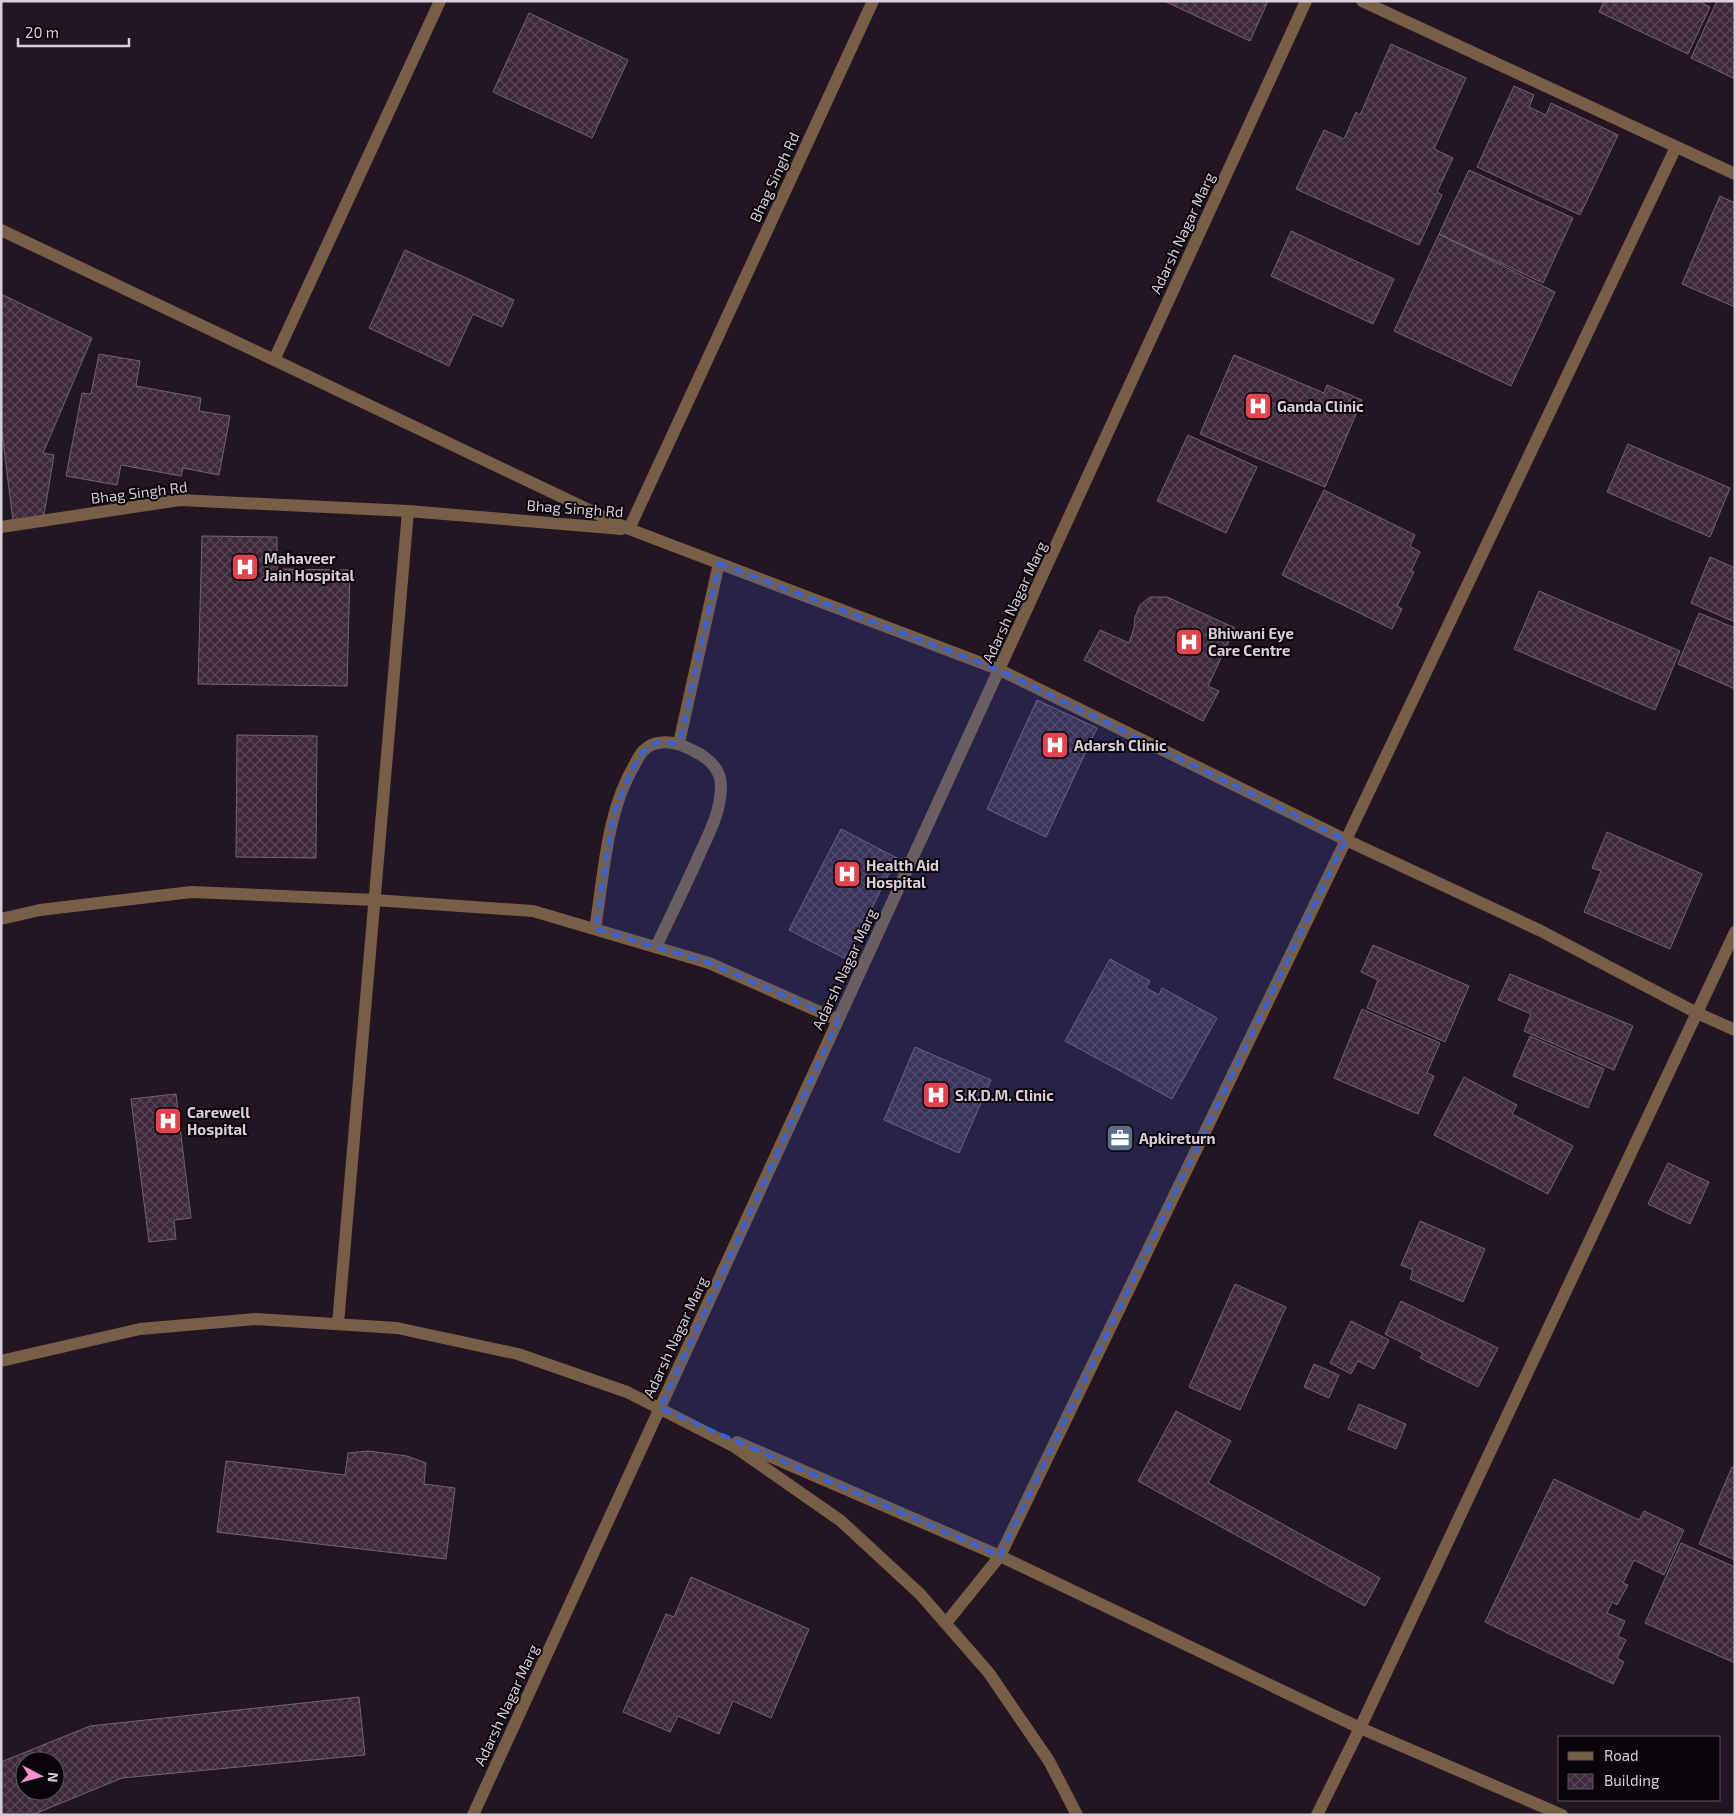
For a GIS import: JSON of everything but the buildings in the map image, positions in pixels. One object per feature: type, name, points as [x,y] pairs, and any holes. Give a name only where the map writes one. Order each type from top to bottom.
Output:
[{"type":"street","points":[[274,360],[440,1]]},
{"type":"street","name":"Bhag Singh Rd","points":[[2,523],[180,500],[408,511],[629,529],[873,1]]},
{"type":"street","name":"Adarsh Nagar Marg","points":[[474,1815],[1306,1]]},
{"type":"street","points":[[1362,1],[1735,174]]},
{"type":"street","points":[[946,1623],[1000,1556],[1346,840],[1676,147]]},
{"type":"street","points":[[1,230],[629,529],[1000,670],[1346,840],[1538,930],[1698,1013],[1735,1030]]},
{"type":"street","points":[[338,1324],[408,511]]},
{"type":"street","points":[[679,743],[719,563]]},
{"type":"street","points":[[595,929],[613,815],[628,775],[643,751],[657,742],[679,743],[700,754],[715,766],[721,783],[720,801],[714,824],[656,947]]},
{"type":"street","points":[[1,919],[40,910],[191,892],[374,900],[533,911],[709,963],[838,1020]]},
{"type":"street","points":[[1318,1815],[1735,932]]},
{"type":"street","points":[[1,1361],[140,1329],[256,1319],[397,1328],[518,1354],[626,1392],[1000,1556],[1360,1728],[1562,1815]]},
{"type":"street","points":[[660,1408],[735,1447],[841,1521],[920,1594],[989,1673],[1049,1760],[1077,1815]]},
{"type":"highlighted area","points":[[719,563],[1000,670],[1346,840],[1000,1556],[660,1408],[838,1020],[709,963],[595,929],[613,815],[629,775],[643,751],[657,742],[679,743]]},
{"type":"place","name":"Ganda Clinic","points":[[1258,406]]},
{"type":"place","name":"Mahaveer Jain Hospital","points":[[245,567]]},
{"type":"place","name":"Bhiwani Eye Care Centre","points":[[1189,642]]},
{"type":"place","name":"Adarsh Clinic","points":[[1055,745]]},
{"type":"place","name":"Health Aid Hospital","points":[[847,874]]},
{"type":"place","name":"S.K.D.M. Clinic","points":[[936,1095]]},
{"type":"place","name":"Carewell Hospital","points":[[168,1121]]},
{"type":"place","name":"Apkireturn","points":[[1120,1138]]}]
